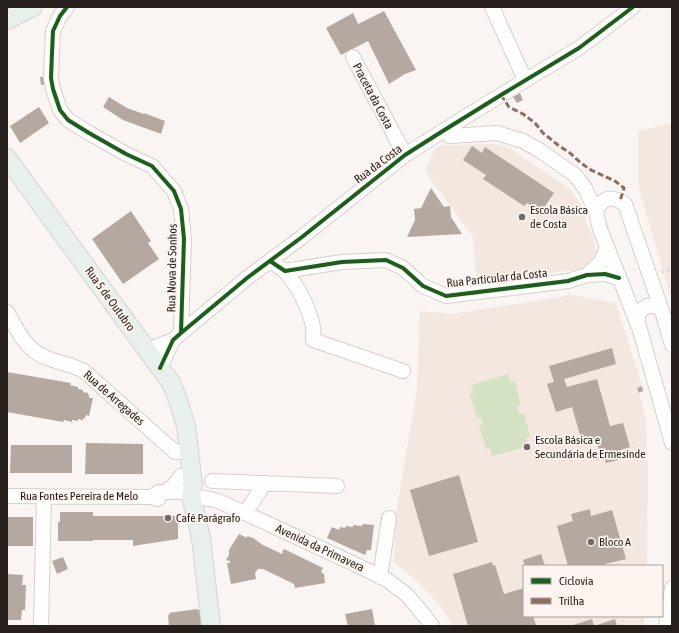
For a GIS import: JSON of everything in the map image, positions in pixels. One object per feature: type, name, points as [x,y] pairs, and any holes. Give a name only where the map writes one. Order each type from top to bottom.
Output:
[{"type":"main road","points":[[7,20],[33,7]]},
{"type":"main road","name":"Rua 5 de Outubro","points":[[7,158],[170,381],[177,397],[186,426],[189,442],[192,476],[191,496],[200,538],[211,626]]},
{"type":"main road","name":"Rua 5 de Outubro","points":[[189,451],[182,466],[181,476],[183,486],[186,492],[191,496]]},
{"type":"street","name":"Rua Nova de Sonhos","points":[[67,7],[60,16],[54,31],[52,53],[51,78],[60,110],[68,120],[89,133],[126,154],[152,166],[174,191],[181,209],[184,239],[177,336]]},
{"type":"street","points":[[492,7],[525,80]]},
{"type":"street","name":"Rua da Costa","points":[[147,350],[177,336],[247,278],[302,237],[405,155],[579,48],[633,7]]},
{"type":"street","name":"Praceta da Costa","points":[[353,57],[405,155]]},
{"type":"street","points":[[446,129],[450,136],[497,133],[523,141],[576,175],[585,188],[596,212],[600,229],[638,325],[672,443]]},
{"type":"street","points":[[596,212],[599,204],[612,198],[625,204],[672,344]]},
{"type":"street","name":"Rua Particular da Costa","points":[[587,275],[601,262],[607,247]]},
{"type":"street","name":"Rua Particular da Costa","points":[[285,271],[342,262],[386,260],[403,268],[423,286],[446,296],[568,281],[587,275],[605,274],[619,278]]},
{"type":"street","points":[[270,261],[285,271],[293,282],[307,308],[314,328],[313,340],[402,371]]},
{"type":"street","points":[[638,325],[638,316],[640,311],[647,306],[658,307],[662,311]]},
{"type":"street","name":"Rua de Arregades","points":[[7,312],[28,345],[35,351],[45,357],[77,367],[84,371],[175,452],[189,451]]},
{"type":"street","name":"Rua da Costa","points":[[160,368],[177,336]]},
{"type":"street","name":"Rua Fontes Pereira de Melo","points":[[165,492],[173,486],[181,476]]},
{"type":"street","points":[[212,481],[337,486]]},
{"type":"street","points":[[245,513],[265,483]]},
{"type":"street","name":"Rua Fontes Pereira de Melo","points":[[151,497],[159,492],[182,492],[191,496]]},
{"type":"street","name":"Rua Fontes Pereira de Melo","points":[[7,496],[151,497],[160,500],[179,500],[191,496]]},
{"type":"street","points":[[41,626],[44,496]]},
{"type":"street","name":"Avenida da Primavera","points":[[191,496],[218,501],[386,580],[407,595],[432,626]]},
{"type":"street","points":[[380,577],[389,518]]},
{"type":"street","points":[[666,626],[672,588]]},
{"type":"path","points":[[663,272],[672,269]]},
{"type":"shaded area","points":[[672,123],[672,302],[638,185],[638,131]]},
{"type":"shaded area","name":"Escola Básica de Costa","points":[[495,144],[508,147],[570,189],[585,211],[586,223],[590,228],[596,250],[595,259],[584,268],[477,285],[473,237],[425,171],[434,150],[441,145]]},
{"type":"shaded area","name":"Escola Básica e Secundária de Ermesinde","points":[[572,295],[616,303],[644,392],[639,393],[646,420],[648,473],[647,565],[523,565],[523,617],[644,617],[644,626],[453,626],[441,607],[417,581],[394,562],[396,513],[417,389],[420,311],[452,314]]},
{"type":"green space","points":[[508,374],[510,382],[515,381],[521,405],[517,406],[519,414],[524,413],[530,436],[526,438],[529,446],[492,456],[490,448],[486,449],[479,425],[483,424],[481,417],[477,418],[470,394],[474,393],[471,385]]},
{"type":"building","points":[[384,11],[416,70],[405,74],[389,84],[368,41],[341,55],[326,28],[353,13],[358,24]]},
{"type":"building","points":[[40,77],[48,77],[48,84],[41,85]]},
{"type":"building","points":[[520,93],[523,100],[517,103],[513,97]]},
{"type":"building","points":[[109,97],[127,108],[165,121],[161,134],[123,120],[103,107]]},
{"type":"building","points":[[39,107],[49,123],[20,143],[10,126]]},
{"type":"building","points":[[472,146],[482,153],[485,147],[554,193],[541,212],[527,203],[524,206],[483,179],[486,175],[463,160]]},
{"type":"building","points":[[431,188],[444,207],[450,206],[451,217],[462,234],[407,237],[415,220],[414,209],[421,208]]},
{"type":"building","points":[[131,211],[151,241],[148,243],[159,259],[123,284],[92,239]]},
{"type":"building","points":[[612,348],[616,364],[564,379],[567,387],[597,379],[610,426],[623,423],[630,447],[615,452],[618,460],[606,463],[604,458],[596,460],[594,453],[599,451],[596,438],[582,442],[572,407],[556,412],[547,384],[554,382],[549,366]]},
{"type":"building","points":[[7,372],[71,383],[70,385],[78,387],[78,389],[83,390],[83,392],[88,393],[89,398],[93,398],[89,416],[86,415],[83,420],[72,420],[72,422],[64,420],[63,422],[7,412]]},
{"type":"building","points":[[642,386],[643,391],[639,393],[637,388]]},
{"type":"building","points":[[86,443],[143,444],[143,474],[85,474]]},
{"type":"building","points":[[11,445],[72,445],[72,473],[10,473]]},
{"type":"building","points":[[459,475],[478,542],[429,556],[410,490]]},
{"type":"building","name":"Bloco A","points":[[590,509],[591,516],[612,510],[626,559],[606,565],[568,565],[557,526],[573,521],[571,514]]},
{"type":"building","points":[[60,512],[93,512],[93,516],[178,516],[178,539],[133,546],[133,540],[58,541],[58,522],[60,522]]},
{"type":"building","points":[[7,517],[33,517],[33,546],[7,546]]},
{"type":"building","points":[[363,524],[374,525],[371,550],[367,550],[365,555],[327,538],[332,527],[339,530],[340,527],[353,527],[353,525],[362,526]]},
{"type":"building","points":[[239,534],[247,538],[247,536],[253,538],[263,545],[282,554],[284,549],[323,568],[321,572],[324,574],[325,583],[295,588],[294,584],[263,569],[258,569],[255,573],[256,579],[231,584],[227,563],[230,563],[230,561],[226,560],[229,555],[229,550]]},
{"type":"building","points":[[541,554],[545,565],[525,565],[523,560]]},
{"type":"building","points":[[63,557],[68,569],[57,574],[52,561]]},
{"type":"building","points":[[492,562],[493,566],[495,565],[504,594],[523,588],[523,617],[533,617],[536,625],[468,626],[453,574]]},
{"type":"building","points":[[7,574],[23,575],[22,585],[26,585],[25,610],[22,610],[21,620],[7,620]]},
{"type":"building","points":[[197,609],[200,610],[202,626],[169,626],[169,613]]},
{"type":"building","points":[[372,609],[375,626],[348,626],[345,614]]},
{"type":"building","points":[[592,619],[594,626],[570,626]]},
{"type":"building","points":[[615,619],[617,626],[594,626]]},
{"type":"marked path","points":[[501,95],[509,107],[523,114],[535,123],[543,133],[581,163],[591,170],[615,181],[624,188],[620,201]]},
{"type":"cycle path","points":[[67,7],[60,16],[53,31],[51,78],[60,110],[68,120],[89,133],[126,154],[152,166],[174,191],[181,209],[184,239],[181,333]]},
{"type":"cycle path","points":[[160,368],[173,340],[181,333],[247,278],[302,237],[405,155],[579,48],[633,7]]},
{"type":"cycle path","points":[[270,261],[285,271],[342,262],[386,260],[403,268],[423,286],[446,296],[568,281],[587,275],[605,274],[619,278]]},
{"type":"place","name":"Escola Básica de Costa","points":[[522,217]]},
{"type":"place","name":"Escola Básica e Secundária de Ermesinde","points":[[527,447]]},
{"type":"place","name":"Café Parágrafo","points":[[168,518]]},
{"type":"place","name":"Bloco A","points":[[591,542]]}]
